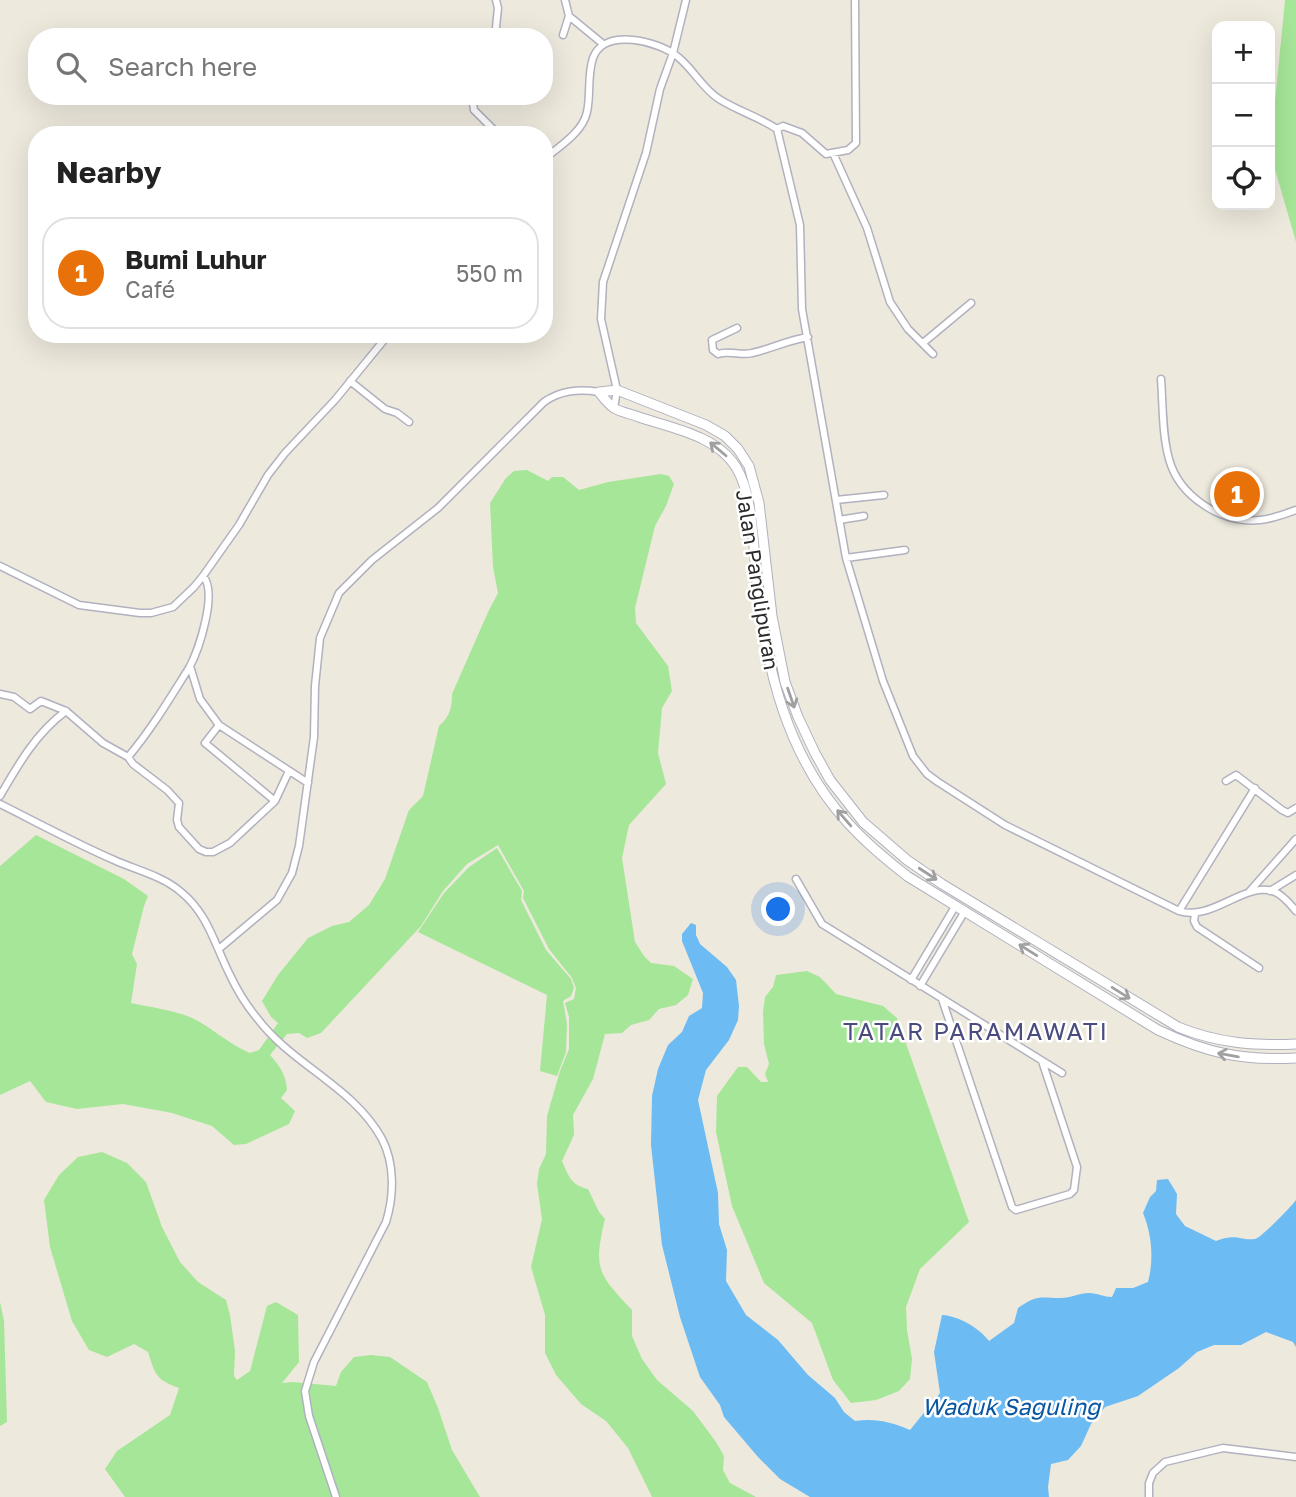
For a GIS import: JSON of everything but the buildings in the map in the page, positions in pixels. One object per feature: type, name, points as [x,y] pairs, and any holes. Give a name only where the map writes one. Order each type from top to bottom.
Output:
[{"type":"main road","name":"Jalan Panglipuran","points":[[599,392],[617,390],[706,425],[725,436],[749,466],[757,493],[781,666],[798,717],[831,780],[863,822],[907,860],[1157,1016],[1191,1032],[1231,1043],[1253,1046],[1296,1044]]},
{"type":"main road","name":"Jalan Panglipuran","points":[[599,392],[614,408],[708,441],[736,467],[749,508],[761,616],[773,680],[785,717],[799,748],[832,804],[878,853],[907,876],[1158,1030],[1193,1046],[1246,1058],[1296,1058]]},
{"type":"main road","points":[[761,616],[772,616]]},
{"type":"main road","points":[[1071,976],[1077,967]]},
{"type":"street","points":[[496,0],[496,28]]},
{"type":"street","points":[[563,35],[569,16],[565,0]]},
{"type":"street","points":[[614,408],[617,390],[601,319],[604,282],[646,153],[660,89],[673,53],[686,0]]},
{"type":"street","points":[[777,129],[783,126],[792,128],[802,133],[823,152],[833,153],[854,146],[857,139],[855,0]]},
{"type":"street","points":[[569,16],[603,44]]},
{"type":"street","points":[[553,152],[583,123],[587,113],[589,79],[594,56],[603,44],[626,38],[673,53],[706,90],[777,129],[800,225],[802,309],[846,558],[883,681],[908,745],[919,765],[939,782],[1005,825],[1180,911],[1195,914],[1248,893],[1270,891],[1296,875]]},
{"type":"street","points":[[473,105],[474,110],[490,126]]},
{"type":"street","points":[[833,153],[867,228],[890,302],[901,320],[933,354]]},
{"type":"street","points":[[923,343],[971,303]]},
{"type":"street","points":[[737,328],[712,340],[713,350],[718,354],[733,351],[747,354],[788,340],[808,337]]},
{"type":"street","points":[[0,566],[79,605],[140,613],[173,607],[203,576],[239,525],[268,475],[382,343]]},
{"type":"street","points":[[1161,379],[1169,460],[1179,483],[1203,505],[1221,514],[1259,520],[1296,510]]},
{"type":"street","points":[[350,381],[379,405],[409,422]]},
{"type":"street","points":[[220,948],[276,900],[292,873],[299,846],[314,737],[320,638],[339,593],[372,560],[438,508],[544,402],[554,395],[568,391],[599,392]]},
{"type":"street","points":[[836,500],[884,495]]},
{"type":"street","points":[[839,520],[864,516]]},
{"type":"street","points":[[846,558],[905,550]]},
{"type":"street","points":[[128,757],[143,739],[190,666],[209,603],[209,587],[203,576]]},
{"type":"street","points":[[190,666],[200,699],[219,725],[308,783]]},
{"type":"street","points":[[0,694],[13,696],[30,709],[41,701],[66,711],[103,743],[128,757],[179,803],[179,827],[199,849],[206,852],[213,852],[230,843],[275,801],[289,771]]},
{"type":"street","points":[[0,796],[27,751],[51,723],[66,711]]},
{"type":"street","points":[[219,725],[205,743],[275,801]]},
{"type":"street","points":[[1226,781],[1236,775],[1286,812],[1290,813],[1296,808]]},
{"type":"street","points":[[1180,911],[1255,788]]},
{"type":"street","points":[[0,804],[179,890],[200,910],[220,948],[229,973],[262,1025],[287,1051],[338,1090],[368,1118],[383,1142],[392,1179],[390,1210],[314,1362],[305,1391],[309,1416],[337,1497]]},
{"type":"street","points":[[1248,893],[1296,839]]},
{"type":"street","points":[[796,879],[822,923],[1062,1073]]},
{"type":"street","points":[[1270,891],[1282,897],[1296,911]]},
{"type":"street","points":[[911,980],[961,908]]},
{"type":"street","points":[[920,986],[961,908]]},
{"type":"street","points":[[1195,914],[1197,927],[1259,968]]},
{"type":"street","points":[[942,999],[1012,1207],[1017,1210],[1070,1194],[1074,1190],[1077,1167],[1042,1060]]},
{"type":"street","points":[[1149,1497],[1149,1483],[1153,1473],[1165,1462],[1223,1448],[1296,1457]]},
{"type":"green space","points":[[1285,0],[1296,0],[1296,242],[1275,169],[1275,101]]},
{"type":"green space","points":[[527,470],[548,481],[552,477],[563,477],[579,490],[608,482],[661,474],[669,476],[674,484],[655,526],[635,608],[636,623],[668,666],[672,691],[662,708],[658,753],[666,784],[629,825],[622,858],[635,942],[651,963],[674,966],[693,979],[688,995],[676,1005],[659,1009],[649,1020],[631,1025],[622,1033],[605,1034],[593,1079],[573,1115],[574,1135],[562,1161],[571,1180],[588,1189],[605,1219],[599,1249],[601,1270],[605,1279],[632,1310],[632,1336],[642,1359],[657,1380],[693,1411],[716,1442],[724,1456],[723,1470],[730,1483],[756,1497],[652,1497],[628,1448],[606,1421],[581,1404],[556,1375],[545,1353],[545,1315],[531,1267],[542,1219],[537,1184],[539,1169],[546,1154],[547,1116],[569,1049],[569,1017],[565,1003],[574,999],[576,988],[572,978],[549,949],[523,898],[524,891],[498,845],[467,864],[443,891],[421,926],[321,1033],[307,1038],[299,1033],[287,1034],[270,1055],[280,1067],[285,1080],[287,1090],[281,1098],[295,1111],[289,1124],[246,1144],[234,1145],[212,1126],[172,1113],[123,1104],[77,1109],[46,1102],[30,1081],[0,1095],[0,866],[36,835],[124,879],[148,896],[132,954],[137,964],[131,1003],[190,1017],[250,1053],[259,1050],[278,1023],[271,1017],[262,1001],[278,975],[308,938],[332,926],[349,922],[369,905],[385,879],[409,810],[423,796],[439,726],[448,715],[452,694],[498,593],[493,567],[490,503],[506,478],[514,471]]},
{"type":"green space","points":[[497,848],[522,891],[521,900],[546,950],[571,979],[574,988],[571,996],[563,1001],[567,1024],[566,1052],[557,1076],[540,1071],[547,995],[418,932],[444,893],[469,867]]},
{"type":"green space","points":[[807,971],[820,977],[836,994],[883,1006],[897,1018],[969,1222],[920,1269],[906,1307],[912,1359],[910,1379],[899,1391],[876,1400],[851,1403],[833,1380],[812,1323],[764,1283],[732,1206],[716,1132],[717,1096],[738,1067],[747,1067],[761,1082],[768,1082],[765,1074],[769,1064],[764,1044],[763,1012],[765,997],[773,987],[776,975]]},
{"type":"green space","points":[[102,1152],[127,1163],[146,1182],[162,1227],[180,1262],[198,1282],[226,1300],[235,1351],[234,1376],[237,1380],[250,1371],[267,1306],[276,1302],[298,1315],[299,1362],[282,1383],[336,1386],[341,1372],[354,1357],[390,1357],[427,1382],[452,1450],[480,1497],[125,1497],[105,1469],[117,1451],[170,1415],[179,1388],[161,1379],[148,1352],[134,1344],[107,1357],[89,1350],[72,1321],[50,1247],[44,1200],[59,1175],[78,1157]]},
{"type":"green space","points":[[0,1302],[4,1321],[7,1422],[0,1426]]},
{"type":"water","name":"Waduk Saguling","points":[[691,923],[696,925],[700,944],[727,967],[736,980],[739,1006],[738,1020],[729,1040],[706,1070],[698,1100],[718,1193],[719,1224],[727,1250],[726,1281],[746,1315],[778,1340],[808,1375],[835,1398],[844,1412],[855,1421],[883,1421],[910,1430],[940,1393],[934,1352],[942,1315],[968,1324],[989,1341],[1014,1323],[1018,1308],[1035,1299],[1064,1298],[1089,1293],[1112,1297],[1116,1288],[1133,1288],[1148,1282],[1151,1247],[1143,1213],[1150,1197],[1156,1191],[1157,1180],[1168,1179],[1177,1194],[1176,1214],[1185,1226],[1216,1241],[1233,1237],[1255,1239],[1270,1228],[1296,1200],[1296,1347],[1293,1342],[1266,1332],[1241,1345],[1214,1345],[1197,1352],[1138,1396],[1105,1407],[1091,1424],[1081,1446],[1068,1460],[1051,1464],[1049,1497],[810,1497],[780,1479],[724,1417],[720,1405],[700,1377],[680,1317],[662,1245],[651,1145],[652,1096],[658,1069],[668,1045],[682,1032],[689,1016],[702,1008],[703,993],[682,941],[682,934]]},
{"type":"place","name":"Bumi Luhur","points":[[1237,494]]},
{"type":"district","name":"TATAR PARAMAWATI","points":[[976,1032]]}]
